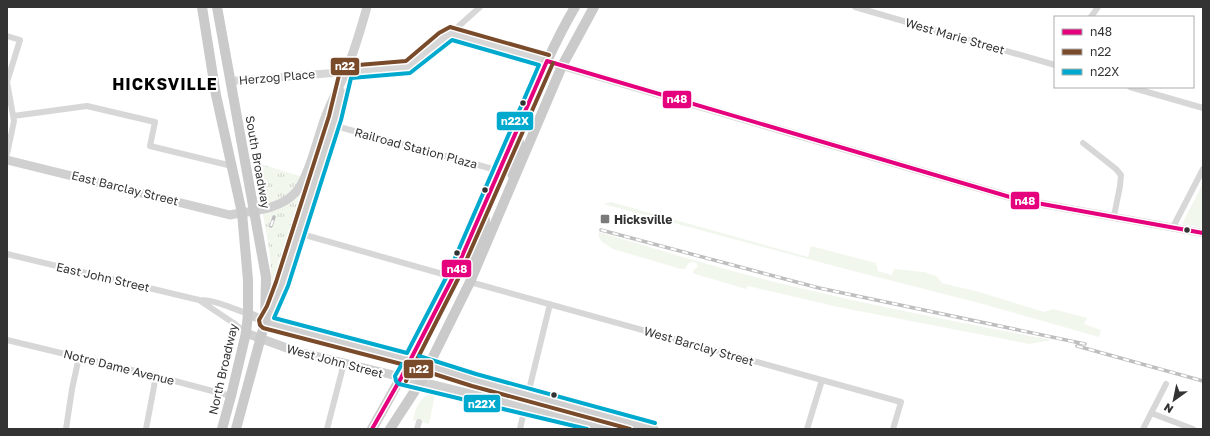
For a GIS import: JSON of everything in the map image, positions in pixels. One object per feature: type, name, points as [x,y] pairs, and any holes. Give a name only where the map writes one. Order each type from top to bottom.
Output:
[{"type":"main road","name":"South Broadway","points":[[202,7],[216,95],[242,213],[248,280],[248,314]]},
{"type":"main road","name":"South Broadway","points":[[217,7],[266,277],[265,322]]},
{"type":"main road","points":[[236,429],[265,322],[282,284],[367,7]]},
{"type":"main road","points":[[372,429],[411,360],[453,278],[547,61],[574,7]]},
{"type":"main road","points":[[390,429],[420,383],[470,282],[562,66],[594,7]]},
{"type":"main road","name":"East Barclay Street","points":[[7,160],[187,203],[230,215],[254,211],[283,203],[296,193],[305,177],[326,116],[346,72]]},
{"type":"main road","points":[[515,175],[512,173],[519,142],[516,133]]},
{"type":"main road","points":[[475,271],[473,257],[485,220],[482,210]]},
{"type":"main road","name":"West John Street","points":[[248,314],[265,322],[411,360],[474,380],[616,420],[654,429]]},
{"type":"main road","name":"North Broadway","points":[[222,429],[246,333],[248,314]]},
{"type":"main road","name":"West John Street","points":[[246,333],[295,351],[420,383],[613,429]]},
{"type":"street","points":[[451,33],[480,7]]},
{"type":"street","name":"West Marie Street","points":[[855,7],[1054,65]]},
{"type":"street","points":[[1092,16],[1098,7]]},
{"type":"street","points":[[451,33],[1013,198],[1203,233]]},
{"type":"street","name":"Herzog Place","points":[[231,81],[408,68],[451,33]]},
{"type":"street","points":[[7,36],[20,40],[7,82],[14,116],[7,154]]},
{"type":"street","points":[[1133,88],[1203,108]]},
{"type":"street","points":[[14,116],[87,106],[94,107],[155,122],[150,146],[232,166]]},
{"type":"street","name":"Railroad Station Plaza","points":[[333,121],[500,171]]},
{"type":"street","points":[[1083,143],[1121,174],[1114,216]]},
{"type":"street","points":[[1173,227],[1203,169]]},
{"type":"street","points":[[298,233],[453,278]]},
{"type":"street","name":"East John Street","points":[[7,254],[199,300],[206,300],[228,306],[248,314]]},
{"type":"street","name":"West Barclay Street","points":[[470,282],[901,402],[893,429]]},
{"type":"street","name":"East John Street","points":[[199,300],[246,333]]},
{"type":"street","points":[[528,394],[550,304]]},
{"type":"street","name":"Notre Dame Avenue","points":[[7,340],[156,376],[231,396]]},
{"type":"street","points":[[66,429],[72,389],[79,357]]},
{"type":"street","points":[[327,429],[344,363]]},
{"type":"street","points":[[146,429],[156,376]]},
{"type":"street","points":[[808,429],[822,380]]},
{"type":"street","points":[[1143,429],[1166,384]]},
{"type":"street","points":[[520,429],[525,407]]},
{"type":"street","points":[[1151,413],[1193,429]]},
{"type":"street","points":[[613,429],[616,420]]},
{"type":"street","points":[[417,429],[419,422]]},
{"type":"green space","points":[[254,162],[313,180],[269,308],[271,272],[270,255]]},
{"type":"green space","points":[[1203,183],[1203,228],[1182,224]]},
{"type":"green space","points":[[611,202],[808,257],[811,246],[876,263],[878,271],[892,275],[894,269],[924,272],[936,276],[942,283],[983,293],[1044,312],[1053,309],[1087,318],[1084,324],[1101,330],[1099,337],[979,303],[603,204]]},
{"type":"green space","points":[[599,232],[724,269],[800,288],[957,322],[1052,340],[1029,344],[838,307],[748,286],[746,289],[693,273],[694,269],[698,267],[696,263],[692,262],[688,264],[685,269],[681,269],[613,249],[602,242],[599,237]]},
{"type":"green space","points":[[429,395],[435,395],[429,424],[413,420],[419,402]]},
{"type":"railway","points":[[271,226],[274,217]]},
{"type":"railway","points":[[601,230],[819,288],[1085,344]]},
{"type":"railway","points":[[1077,346],[1203,381]]},
{"type":"transit line","name":"n22","points":[[549,55],[450,27],[439,33],[406,61],[346,66],[342,68],[329,116],[276,282],[267,306],[259,320],[260,325],[263,328],[409,366],[472,386],[630,429]]},
{"type":"transit line","name":"n22X","points":[[452,40],[539,65],[448,274],[407,353],[274,318],[288,286],[341,120],[351,78],[410,73],[452,40]]},
{"type":"transit line","name":"n48","points":[[372,429],[401,378],[453,277],[547,61],[1020,200],[1203,233]]},
{"type":"transit line","name":"n22","points":[[406,381],[458,279],[553,63]]},
{"type":"transit line","name":"n22X","points":[[419,356],[476,374],[655,423]]},
{"type":"transit line","name":"n22X","points":[[402,364],[395,376],[396,381],[399,384],[587,429]]},
{"type":"place","name":"Hicksville","points":[[605,219]]},
{"type":"district","name":"HICKSVILLE","points":[[165,84]]}]
